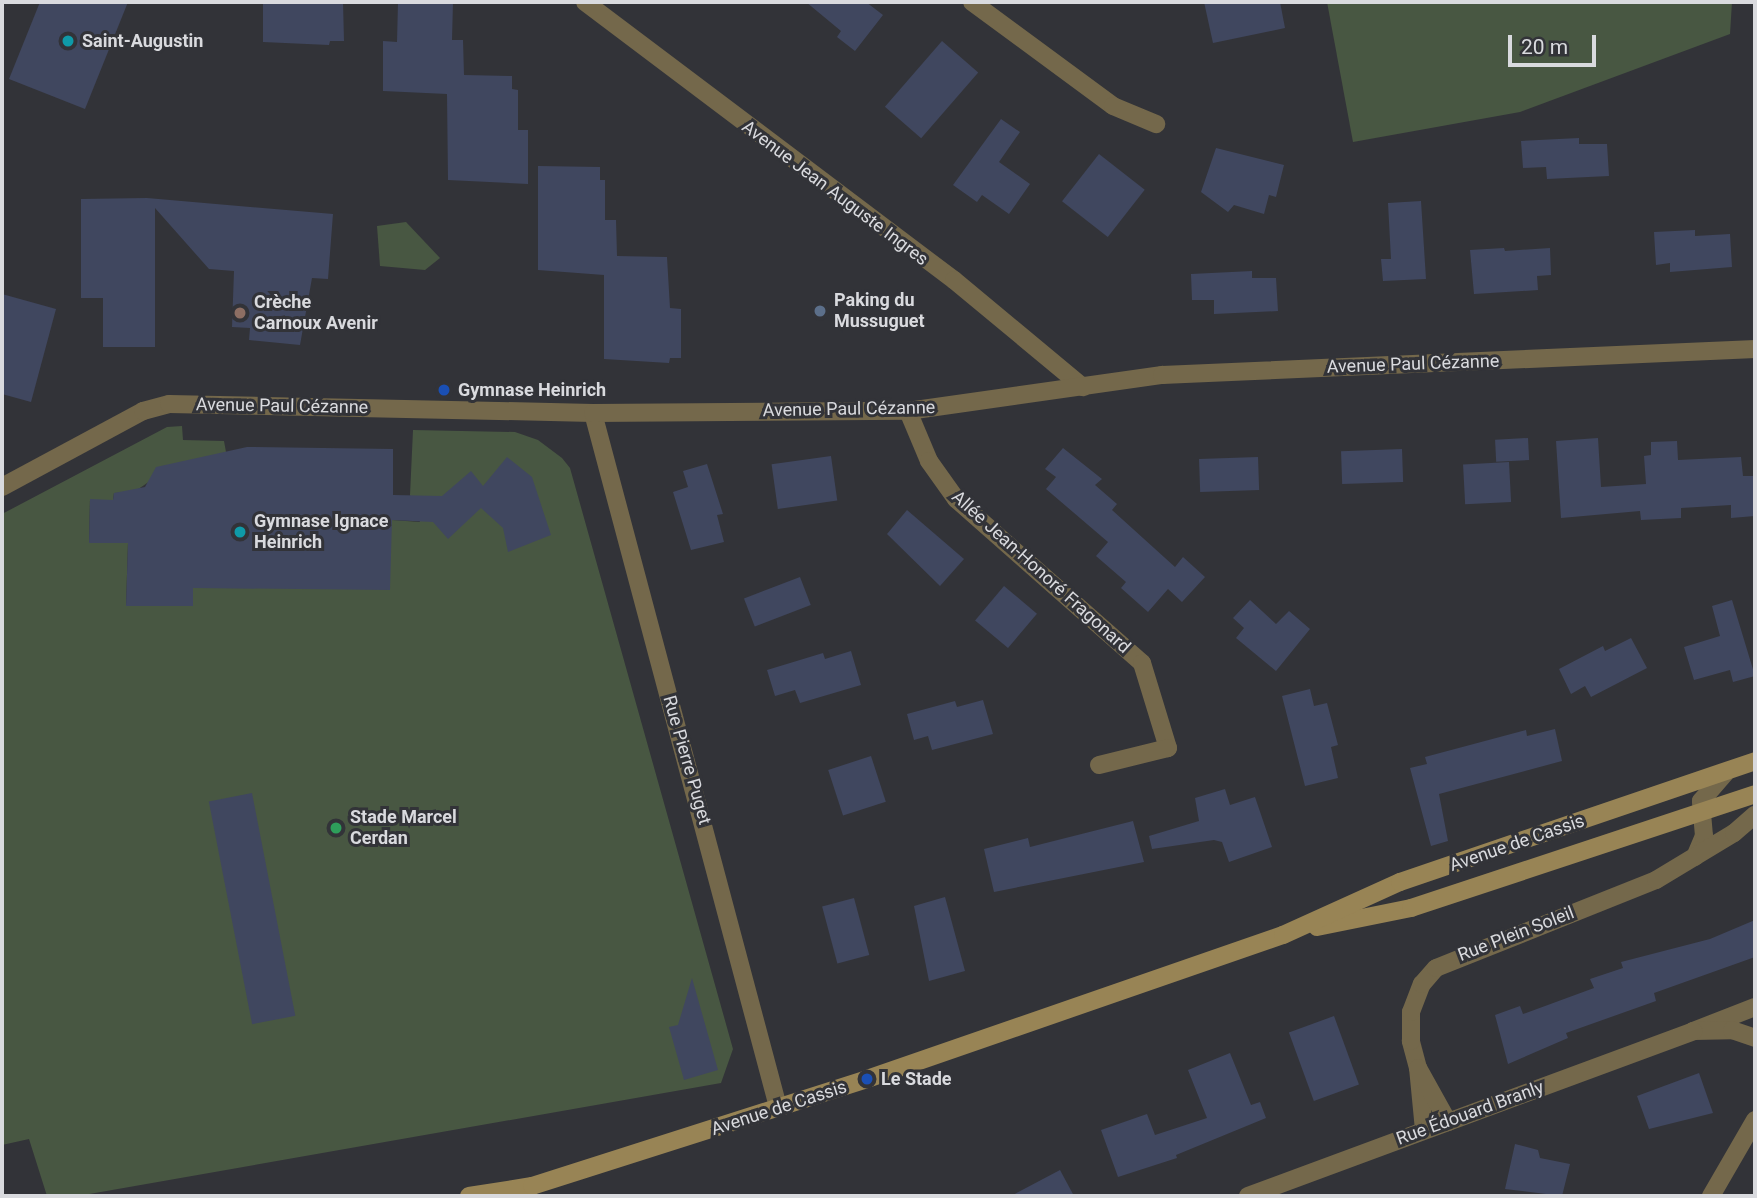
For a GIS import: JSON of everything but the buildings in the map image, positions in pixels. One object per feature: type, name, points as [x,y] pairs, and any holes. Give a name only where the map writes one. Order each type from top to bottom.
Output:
[{"type":"main road","name":"Avenue de Cassis","points":[[468,1196],[532,1186],[778,1107],[1283,934],[1400,882],[1755,761]]},
{"type":"main road","name":"Avenue de Cassis","points":[[1283,934],[1411,908],[1755,794]]},
{"type":"street","name":"Avenue Jean Auguste Ingres","points":[[584,2],[954,280],[1083,387]]},
{"type":"street","points":[[972,2],[1113,106],[1156,124]]},
{"type":"street","name":"Avenue Paul Cézanne","points":[[2,487],[120,422],[169,404],[593,413],[908,411],[1177,373],[1755,349]]},
{"type":"street","name":"Allée Jean-Honoré Fragonard","points":[[908,411],[929,461],[956,499],[1142,663],[1168,748],[1099,765]]},
{"type":"street","name":"Rue Pierre Puget","points":[[593,413],[778,1107]]},
{"type":"street","points":[[1695,858],[1704,836],[1699,813],[1705,792],[1725,773]]},
{"type":"street","name":"Rue Plein Soleil","points":[[1424,1130],[1418,1068],[1411,1041],[1411,1012],[1422,984],[1436,968],[1656,880],[1695,858],[1755,815]]},
{"type":"street","name":"Rue Édouard Branly","points":[[1248,1196],[1755,1007]]},
{"type":"street","name":"Rue Édouard Branly","points":[[1693,1031],[1732,1030],[1755,1038]]},
{"type":"street","name":"Rue Plein Soleil","points":[[1418,1068],[1448,1122]]},
{"type":"street","points":[[1711,1196],[1755,1120]]},
{"type":"green space","points":[[1327,2],[1732,2],[1730,34],[1520,112],[1353,142]]},
{"type":"green space","points":[[406,222],[440,258],[425,270],[380,266],[377,226]]},
{"type":"green space","name":"Stade Marcel Cerdan","points":[[182,426],[183,440],[224,441],[226,452],[153,479],[134,492],[114,493],[113,500],[90,500],[89,543],[128,543],[126,606],[193,606],[193,588],[392,520],[420,522],[410,495],[413,430],[515,432],[538,440],[562,458],[570,468],[733,1049],[721,1083],[78,1196],[47,1196],[29,1139],[2,1145],[2,514],[167,427]]},
{"type":"place","name":"Saint-Augustin","points":[[68,41]]},
{"type":"place","name":"Paking du Mussuguet","points":[[820,311]]},
{"type":"place","name":"Crèche Carnoux Avenir","points":[[240,313]]},
{"type":"place","name":"Gymnase Heinrich","points":[[444,390]]},
{"type":"place","name":"Gymnase Ignace Heinrich","points":[[240,532]]},
{"type":"place","name":"Stade Marcel Cerdan","points":[[336,828]]},
{"type":"place","name":"Le Stade","points":[[867,1079]]}]
